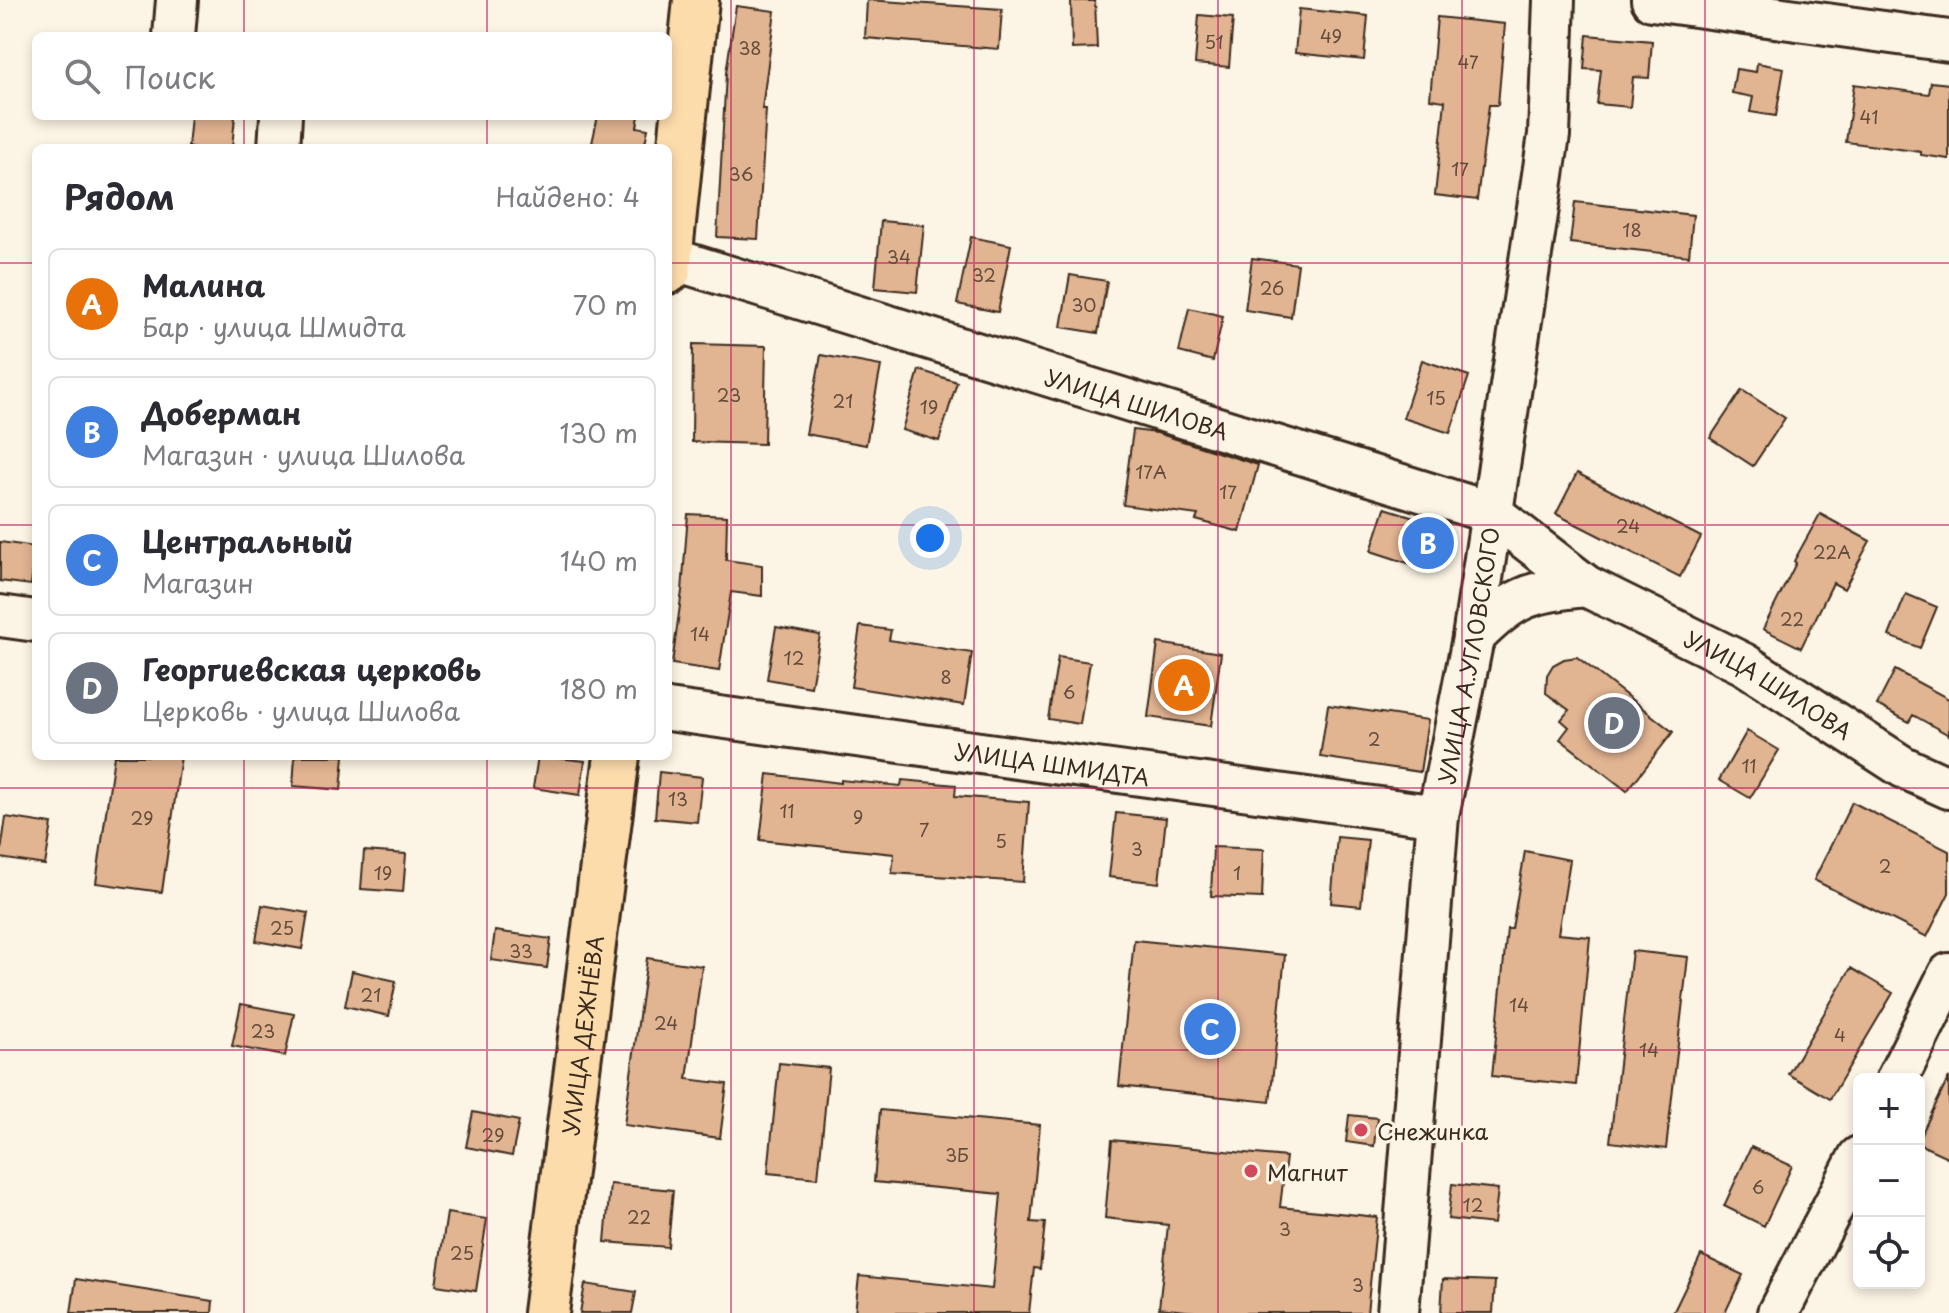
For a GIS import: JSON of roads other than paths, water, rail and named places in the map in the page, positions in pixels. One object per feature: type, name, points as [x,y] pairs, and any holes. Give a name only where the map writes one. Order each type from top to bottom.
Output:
[{"type":"main road","points":[[672,236],[696,0]]},
{"type":"main road","name":"УЛИЦА ДЕЖНЁВА","points":[[546,1313],[616,760]]},
{"type":"street","points":[[174,32],[177,0]]},
{"type":"street","name":"УЛИЦА А.УГЛОВСКОГО","points":[[1398,1313],[1438,816],[1473,638],[1549,135],[1554,0]]},
{"type":"street","points":[[1652,0],[1949,41]]},
{"type":"street","points":[[279,144],[281,120]]},
{"type":"street","name":"УЛИЦА ШИЛОВА","points":[[672,266],[1492,513],[1586,586],[1744,664],[1903,767],[1949,788]]},
{"type":"street","points":[[1473,638],[1509,604],[1542,591],[1586,586]]},
{"type":"street","points":[[0,616],[32,620]]},
{"type":"street","name":"УЛИЦА ШМИДТА","points":[[672,711],[1438,816]]},
{"type":"street","points":[[1900,1073],[1949,974]]},
{"type":"street","points":[[1778,1313],[1853,1169]]},
{"type":"place","name":"Доберман","points":[[1428,543]]},
{"type":"place","name":"Малина","points":[[1184,685]]},
{"type":"place","name":"Георгиевская церковь","points":[[1614,723]]},
{"type":"place","name":"Центральный","points":[[1210,1029]]},
{"type":"place","name":"Снежинка","points":[[1361,1130]]},
{"type":"place","name":"Магнит","points":[[1251,1171]]}]
